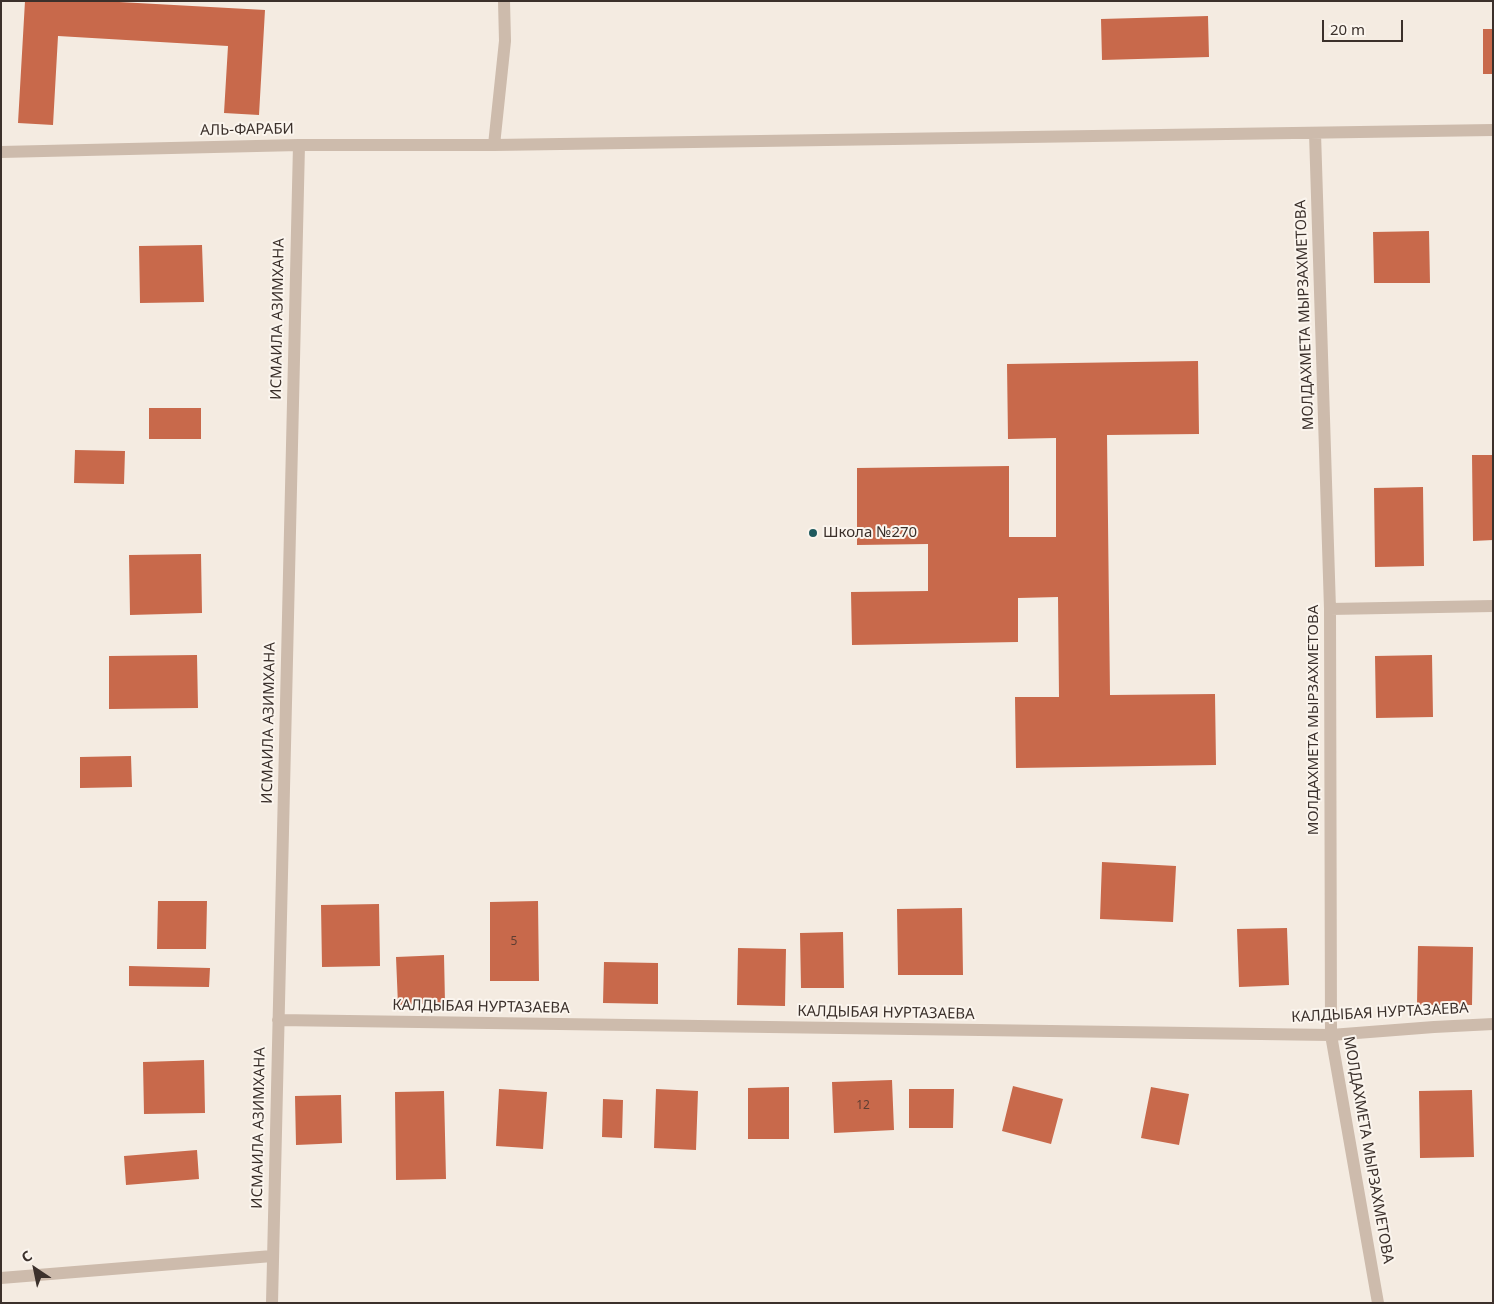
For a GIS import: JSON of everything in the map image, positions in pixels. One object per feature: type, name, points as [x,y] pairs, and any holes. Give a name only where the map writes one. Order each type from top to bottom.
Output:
[{"type":"street","points":[[494,146],[505,40],[504,1]]},
{"type":"street","name":"АЛЬ-ФАРАБИ","points":[[1,152],[299,145],[494,146],[1493,130]]},
{"type":"street","name":"МОЛДАХМЕТА МЫРЗАХМЕТОВА","points":[[1315,133],[1330,609],[1331,1036],[1378,1303]]},
{"type":"street","name":"ИСМАИЛА АЗИМХАНА","points":[[272,1303],[299,145]]},
{"type":"street","points":[[1330,609],[1493,606]]},
{"type":"street","name":"КАЛДЫБАЯ НУРТАЗАЕВА","points":[[278,1020],[1331,1036],[1493,1024]]},
{"type":"street","points":[[1,1278],[272,1256]]},
{"type":"building","points":[[25,1],[101,1],[265,10],[259,115],[224,113],[228,46],[58,36],[53,125],[18,123]]},
{"type":"building","points":[[1208,16],[1209,57],[1102,60],[1101,19]]},
{"type":"building","points":[[1483,29],[1493,29],[1493,74],[1483,74]]},
{"type":"building","points":[[1429,231],[1430,283],[1374,283],[1373,232]]},
{"type":"building","points":[[202,245],[204,302],[140,303],[139,246]]},
{"type":"building","name":"Школа №270","points":[[1198,361],[1199,434],[1107,435],[1110,695],[1215,694],[1216,765],[1016,768],[1015,697],[1059,697],[1058,597],[1018,598],[1018,642],[852,645],[851,592],[928,591],[928,544],[857,545],[857,468],[1009,466],[1009,537],[1056,537],[1056,438],[1008,439],[1007,364]]},
{"type":"building","points":[[149,408],[201,408],[201,439],[149,439]]},
{"type":"building","points":[[75,450],[125,451],[124,484],[74,483]]},
{"type":"building","points":[[1472,455],[1493,455],[1493,540],[1473,541]]},
{"type":"building","points":[[1423,487],[1424,566],[1375,567],[1374,488]]},
{"type":"building","points":[[201,554],[202,613],[130,615],[129,555]]},
{"type":"building","points":[[197,655],[198,708],[109,709],[109,656]]},
{"type":"building","points":[[1432,655],[1433,717],[1376,718],[1375,656]]},
{"type":"building","points":[[131,756],[132,787],[80,788],[80,757]]},
{"type":"building","points":[[1102,862],[1176,866],[1173,922],[1100,919]]},
{"type":"building","points":[[158,901],[207,901],[206,949],[157,949]]},
{"type":"building","points":[[538,901],[539,981],[490,981],[490,902]]},
{"type":"building","points":[[379,904],[380,966],[322,967],[321,905]]},
{"type":"building","points":[[962,908],[963,975],[898,975],[897,909]]},
{"type":"building","points":[[1287,928],[1289,985],[1239,987],[1237,929]]},
{"type":"building","points":[[843,932],[844,988],[801,988],[800,933]]},
{"type":"building","points":[[1418,946],[1473,947],[1472,1005],[1417,1005]]},
{"type":"building","points":[[738,948],[786,949],[785,1006],[737,1005]]},
{"type":"building","points":[[444,955],[445,1003],[398,1005],[396,957]]},
{"type":"building","points":[[604,962],[658,963],[658,1004],[603,1003]]},
{"type":"building","points":[[129,966],[210,968],[209,987],[129,986]]},
{"type":"building","points":[[204,1060],[205,1113],[144,1114],[143,1062]]},
{"type":"building","points":[[892,1080],[894,1130],[834,1133],[832,1082]]},
{"type":"building","points":[[1013,1086],[1063,1099],[1051,1144],[1002,1131]]},
{"type":"building","points":[[789,1087],[789,1139],[748,1139],[748,1088]]},
{"type":"building","points":[[1151,1087],[1189,1094],[1179,1145],[1141,1138]]},
{"type":"building","points":[[499,1089],[547,1092],[543,1149],[496,1146]]},
{"type":"building","points":[[656,1089],[698,1091],[696,1150],[654,1148]]},
{"type":"building","points":[[909,1089],[954,1089],[953,1128],[909,1128]]},
{"type":"building","points":[[1472,1090],[1474,1157],[1420,1158],[1419,1091]]},
{"type":"building","points":[[444,1091],[446,1179],[396,1180],[395,1092]]},
{"type":"building","points":[[341,1095],[342,1143],[296,1145],[295,1096]]},
{"type":"building","points":[[603,1099],[623,1100],[622,1138],[602,1137]]},
{"type":"building","points":[[197,1150],[199,1179],[126,1185],[124,1156]]},
{"type":"place","name":"Школа №270","points":[[813,533]]}]
